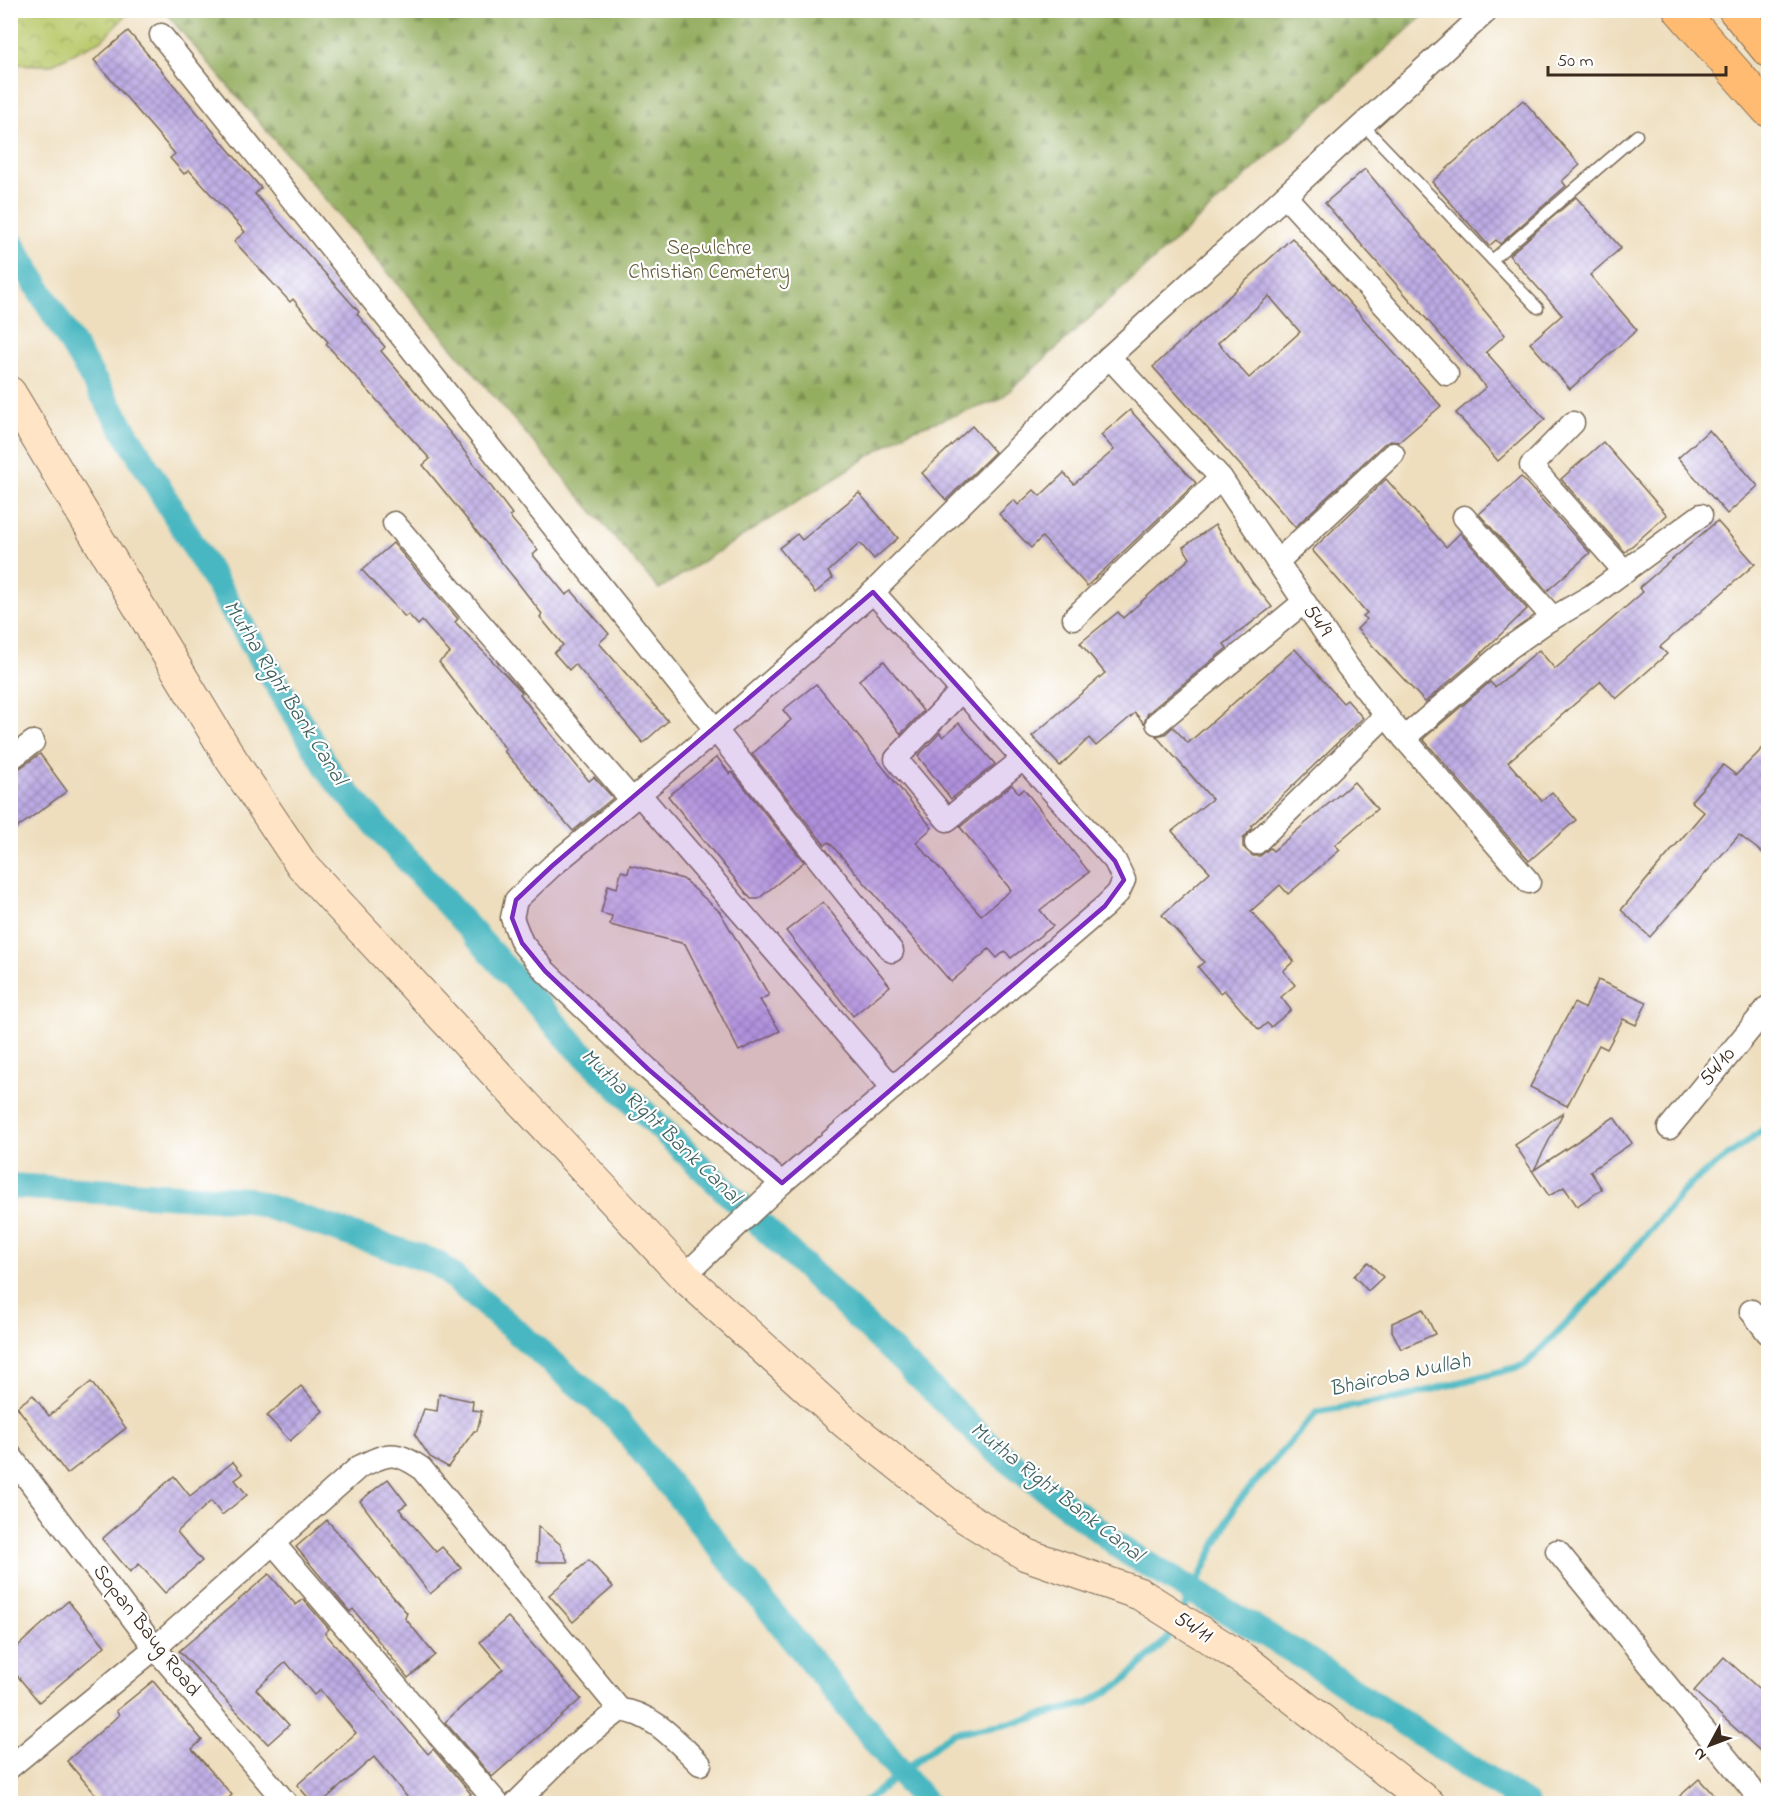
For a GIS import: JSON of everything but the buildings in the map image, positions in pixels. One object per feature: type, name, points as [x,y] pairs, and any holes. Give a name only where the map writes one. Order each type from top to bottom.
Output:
[{"type":"highway","points":[[1680,10],[1768,110]]},
{"type":"highway","points":[[1735,10],[1766,40]]},
{"type":"street","points":[[775,1190],[722,1134],[648,1069],[545,971],[522,943],[512,918],[516,900],[715,731],[873,592],[1109,357],[1488,10]]},
{"type":"street","points":[[161,35],[892,951]]},
{"type":"street","points":[[1285,196],[1448,374]]},
{"type":"street","name":"54/9","points":[[1109,357],[1221,478],[1304,602],[1386,715],[1529,882]]},
{"type":"street","name":"54/11","points":[[10,393],[231,759],[302,865],[684,1276],[846,1423],[962,1515],[1027,1555],[1140,1594],[1246,1661],[1429,1803]]},
{"type":"street","points":[[1573,423],[1531,466],[1625,572]]},
{"type":"street","points":[[1277,562],[1393,454]]},
{"type":"street","points":[[1074,618],[1221,478]]},
{"type":"street","points":[[1404,738],[1509,648],[1553,618],[1592,596],[1701,515]]},
{"type":"street","points":[[1464,517],[1553,618]]},
{"type":"street","points":[[394,524],[893,1088]]},
{"type":"street","points":[[684,1276],[775,1190],[1105,906],[1118,893],[1124,880],[1115,861],[873,592]]},
{"type":"street","points":[[1157,723],[1304,602]]},
{"type":"street","points":[[962,690],[896,759],[946,820],[1024,758]]},
{"type":"street","points":[[1256,843],[1386,715]]},
{"type":"street","points":[[10,759],[33,742]]},
{"type":"street","name":"54/10","points":[[1669,1128],[1768,1007]]},
{"type":"street","points":[[1751,1311],[1768,1333]]},
{"type":"street","name":"Sopan Baug Road","points":[[10,1455],[155,1648],[276,1800]]},
{"type":"street","points":[[10,1767],[155,1648],[359,1467],[380,1457],[403,1455],[421,1468],[620,1710]]},
{"type":"street","points":[[273,1543],[498,1803]]},
{"type":"street","points":[[1557,1551],[1764,1803]]},
{"type":"street","points":[[515,1803],[576,1744],[620,1710],[638,1712],[666,1732],[700,1764]]},
{"type":"lane","points":[[1363,125],[1538,308]]},
{"type":"lane","points":[[1492,260],[1637,135]]},
{"type":"highlighted area","points":[[873,592],[1115,861],[1124,880],[1105,906],[782,1183],[648,1069],[545,971],[522,943],[512,918],[516,900],[552,866]]},
{"type":"green space","points":[[11,10],[130,11],[102,40],[50,65],[11,64]]},
{"type":"green space","name":"Sepulchre Christian Cemetery","points":[[164,11],[1428,11],[999,400],[909,431],[659,589]]},
{"type":"waterway","name":"Mutha Right Bank Canal","points":[[10,241],[333,777],[575,1046],[995,1450],[1127,1552],[1305,1658],[1526,1804]]},
{"type":"waterway","name":"Bhairoba Nullah","points":[[1183,1611],[1236,1504],[1317,1412],[1400,1398],[1525,1365],[1599,1290],[1689,1185],[1768,1126]]},
{"type":"waterway","points":[[10,1186],[248,1200],[437,1263],[614,1416],[926,1804]]},
{"type":"waterway","name":"Bhairoba Nullah","points":[[862,1804],[952,1733],[1022,1721],[1088,1703],[1122,1683],[1171,1635],[1175,1627]]}]
